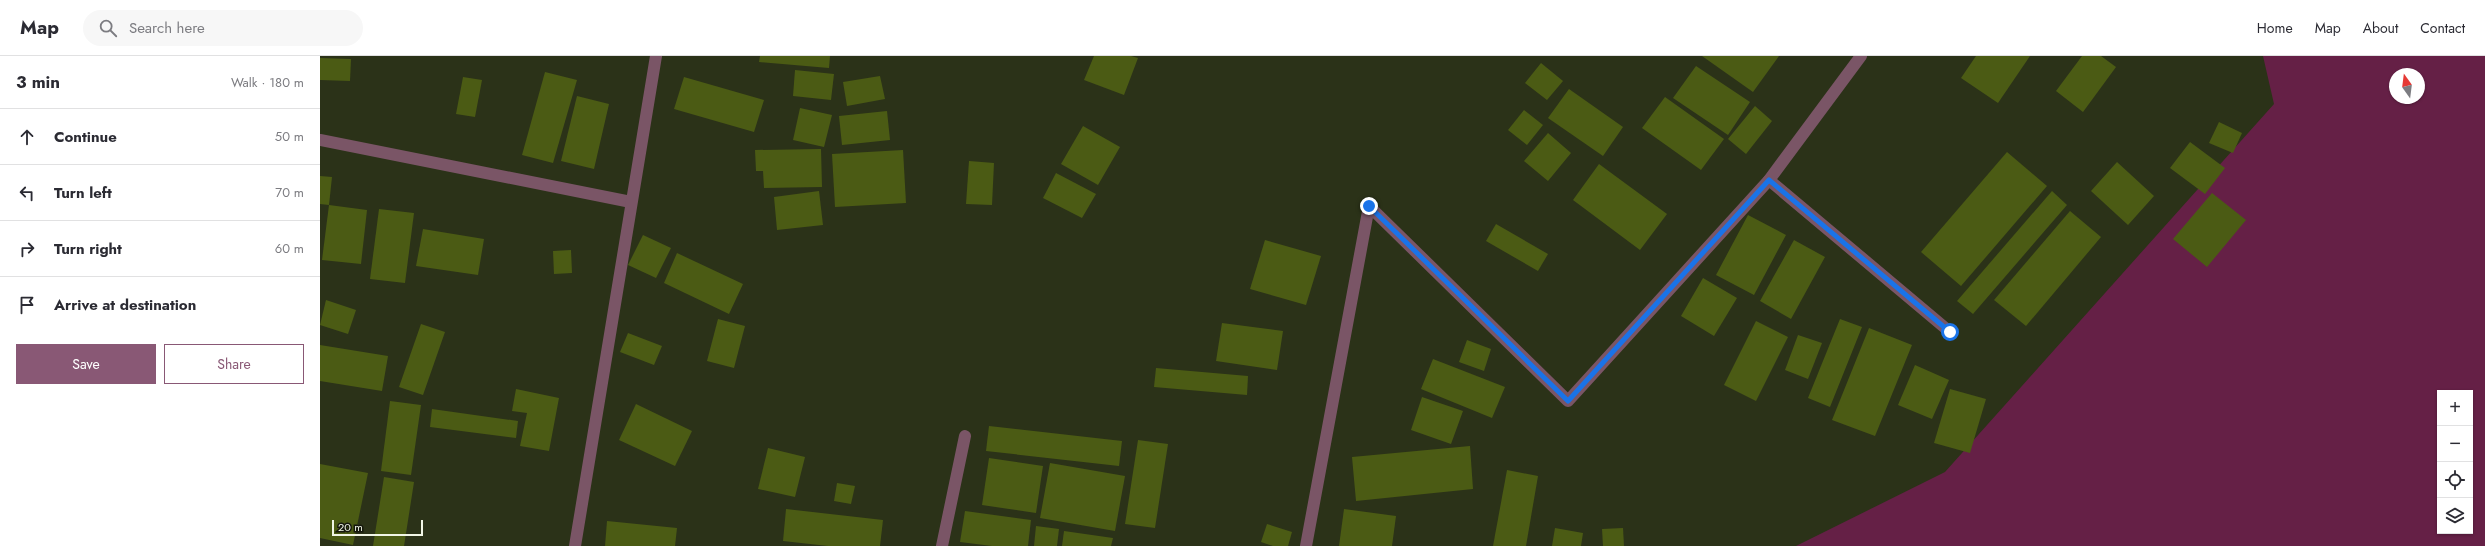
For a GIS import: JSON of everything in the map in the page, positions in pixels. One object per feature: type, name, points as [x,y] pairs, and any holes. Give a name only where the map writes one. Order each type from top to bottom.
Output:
[{"type":"street","points":[[575,546],[656,56]]},
{"type":"street","points":[[1306,546],[1369,206],[1568,401],[1769,180],[1861,56]]},
{"type":"street","points":[[320,140],[631,202]]},
{"type":"street","points":[[1769,180],[1950,332]]},
{"type":"street","points":[[942,546],[964,436]]},
{"type":"shaded area","points":[[2263,56],[2485,56],[2485,546],[1796,546],[1945,472],[2274,104]]},
{"type":"building","points":[[760,56],[830,56],[829,68],[759,62]]},
{"type":"building","points":[[1094,56],[1131,56],[1138,58],[1124,95],[1084,80]]},
{"type":"building","points":[[1702,56],[1779,56],[1753,92]]},
{"type":"building","points":[[1976,56],[2030,56],[1998,103],[1961,78]]},
{"type":"building","points":[[2082,56],[2101,56],[2116,67],[2083,112],[2056,91]]},
{"type":"building","points":[[320,58],[351,59],[350,81],[320,80]]},
{"type":"building","points":[[1541,63],[1563,81],[1547,100],[1525,83]]},
{"type":"building","points":[[1696,66],[1750,102],[1728,135],[1673,98]]},
{"type":"building","points":[[795,70],[834,74],[831,100],[793,96]]},
{"type":"building","points":[[545,72],[577,80],[553,163],[522,155]]},
{"type":"building","points":[[880,76],[885,99],[847,106],[843,82]]},
{"type":"building","points":[[463,77],[482,80],[475,117],[456,114]]},
{"type":"building","points":[[684,77],[764,100],[754,132],[674,109]]},
{"type":"building","points":[[1569,89],[1623,127],[1603,156],[1548,118]]},
{"type":"building","points":[[577,96],[609,104],[594,169],[561,161]]},
{"type":"building","points":[[1665,97],[1724,139],[1701,170],[1642,128]]},
{"type":"building","points":[[1755,106],[1772,121],[1746,154],[1728,139]]},
{"type":"building","points":[[800,108],[832,115],[824,147],[793,140]]},
{"type":"building","points":[[1524,110],[1543,125],[1527,145],[1508,130]]},
{"type":"building","points":[[887,111],[890,140],[842,145],[839,116]]},
{"type":"building","points":[[2219,122],[2242,133],[2233,153],[2209,143]]},
{"type":"building","points":[[1083,126],[1120,147],[1098,185],[1061,164]]},
{"type":"building","points":[[1548,133],[1571,153],[1548,181],[1524,161]]},
{"type":"building","points":[[2190,142],[2225,168],[2205,194],[2170,168]]},
{"type":"building","points":[[821,149],[822,187],[764,188],[763,171],[756,171],[755,150]]},
{"type":"building","points":[[903,150],[906,203],[835,207],[832,154]]},
{"type":"building","points":[[2007,152],[2047,186],[1961,286],[1921,252]]},
{"type":"building","points":[[969,161],[994,163],[992,205],[966,204]]},
{"type":"building","points":[[2117,162],[2154,196],[2128,225],[2091,191]]},
{"type":"building","points":[[1599,164],[1667,214],[1640,250],[1573,200]]},
{"type":"building","points":[[1056,173],[1096,194],[1082,218],[1043,198]]},
{"type":"building","points":[[320,176],[332,177],[329,205],[320,204]]},
{"type":"building","points":[[819,191],[823,225],[777,230],[774,197]]},
{"type":"building","points":[[2052,191],[2067,205],[1973,314],[1957,301]]},
{"type":"building","points":[[2212,193],[2246,220],[2207,267],[2173,239]]},
{"type":"building","points":[[329,205],[367,210],[361,264],[322,260]]},
{"type":"building","points":[[379,209],[414,213],[405,283],[370,279]]},
{"type":"building","points":[[2070,211],[2101,237],[2026,326],[1994,300]]},
{"type":"building","points":[[1748,215],[1786,235],[1754,295],[1716,275]]},
{"type":"building","points":[[1496,224],[1548,254],[1538,271],[1486,241]]},
{"type":"building","points":[[423,229],[484,239],[478,275],[416,266]]},
{"type":"building","points":[[643,235],[671,248],[656,278],[628,265]]},
{"type":"building","points":[[1265,240],[1321,256],[1306,305],[1250,289]]},
{"type":"building","points":[[1794,240],[1825,257],[1791,319],[1760,301]]},
{"type":"building","points":[[571,250],[572,273],[554,274],[553,251]]},
{"type":"building","points":[[677,253],[743,284],[729,314],[664,283]]},
{"type":"building","points":[[1703,278],[1737,298],[1714,336],[1681,316]]},
{"type":"building","points":[[326,300],[356,310],[348,334],[320,325]]},
{"type":"building","points":[[718,319],[745,326],[734,368],[707,361]]},
{"type":"building","points":[[1840,319],[1862,327],[1830,407],[1808,398]]},
{"type":"building","points":[[1756,321],[1788,337],[1756,401],[1724,385]]},
{"type":"building","points":[[1222,323],[1283,331],[1277,370],[1216,361]]},
{"type":"building","points":[[421,324],[445,332],[423,395],[399,387]]},
{"type":"building","points":[[1869,328],[1912,345],[1875,436],[1832,420]]},
{"type":"building","points":[[628,333],[662,346],[654,365],[620,352]]},
{"type":"building","points":[[1798,335],[1822,343],[1808,379],[1785,370]]},
{"type":"building","points":[[1467,340],[1491,349],[1484,371],[1459,362]]},
{"type":"building","points":[[320,345],[388,356],[382,391],[320,381]]},
{"type":"building","points":[[1433,359],[1505,387],[1492,418],[1421,389]]},
{"type":"building","points":[[1915,365],[1949,380],[1932,419],[1898,405]]},
{"type":"building","points":[[1156,368],[1248,376],[1247,395],[1154,387]]},
{"type":"building","points":[[516,389],[559,398],[549,451],[520,446],[527,413],[512,411]]},
{"type":"building","points":[[1950,389],[1986,399],[1970,453],[1934,443]]},
{"type":"building","points":[[1422,397],[1463,411],[1451,444],[1411,430]]},
{"type":"building","points":[[390,401],[421,405],[411,475],[381,471]]},
{"type":"building","points":[[636,404],[692,431],[675,466],[619,440]]},
{"type":"building","points":[[432,409],[518,421],[516,438],[430,427]]},
{"type":"building","points":[[989,426],[1122,441],[1119,466],[986,451]]},
{"type":"building","points":[[1138,440],[1168,444],[1155,528],[1125,524]]},
{"type":"building","points":[[1470,446],[1473,489],[1356,501],[1352,457]]},
{"type":"building","points":[[768,448],[805,457],[795,497],[758,489]]},
{"type":"building","points":[[989,458],[1043,466],[1036,513],[982,505]]},
{"type":"building","points":[[1050,463],[1125,476],[1115,531],[1040,518]]},
{"type":"building","points":[[320,464],[368,473],[353,545],[320,538]]},
{"type":"building","points":[[1507,470],[1538,476],[1526,546],[1493,546]]},
{"type":"building","points":[[384,477],[414,482],[404,546],[373,546]]},
{"type":"building","points":[[837,483],[855,486],[851,504],[834,501]]},
{"type":"building","points":[[786,509],[883,520],[880,546],[828,546],[783,541]]},
{"type":"building","points":[[1344,509],[1396,516],[1392,546],[1339,546]]},
{"type":"building","points":[[965,511],[1031,520],[1028,546],[992,546],[960,542]]},
{"type":"building","points":[[607,521],[677,528],[675,546],[605,546]]},
{"type":"building","points":[[1267,524],[1292,532],[1288,546],[1273,546],[1261,542]]},
{"type":"building","points":[[1036,526],[1059,529],[1057,546],[1034,546]]},
{"type":"building","points":[[1555,528],[1583,533],[1581,546],[1552,546]]},
{"type":"building","points":[[1623,528],[1624,546],[1603,546],[1602,529]]},
{"type":"building","points":[[1064,531],[1113,538],[1111,546],[1062,546]]},
{"type":"route","points":[[1369,206],[1568,401],[1769,180],[1950,332]]}]
